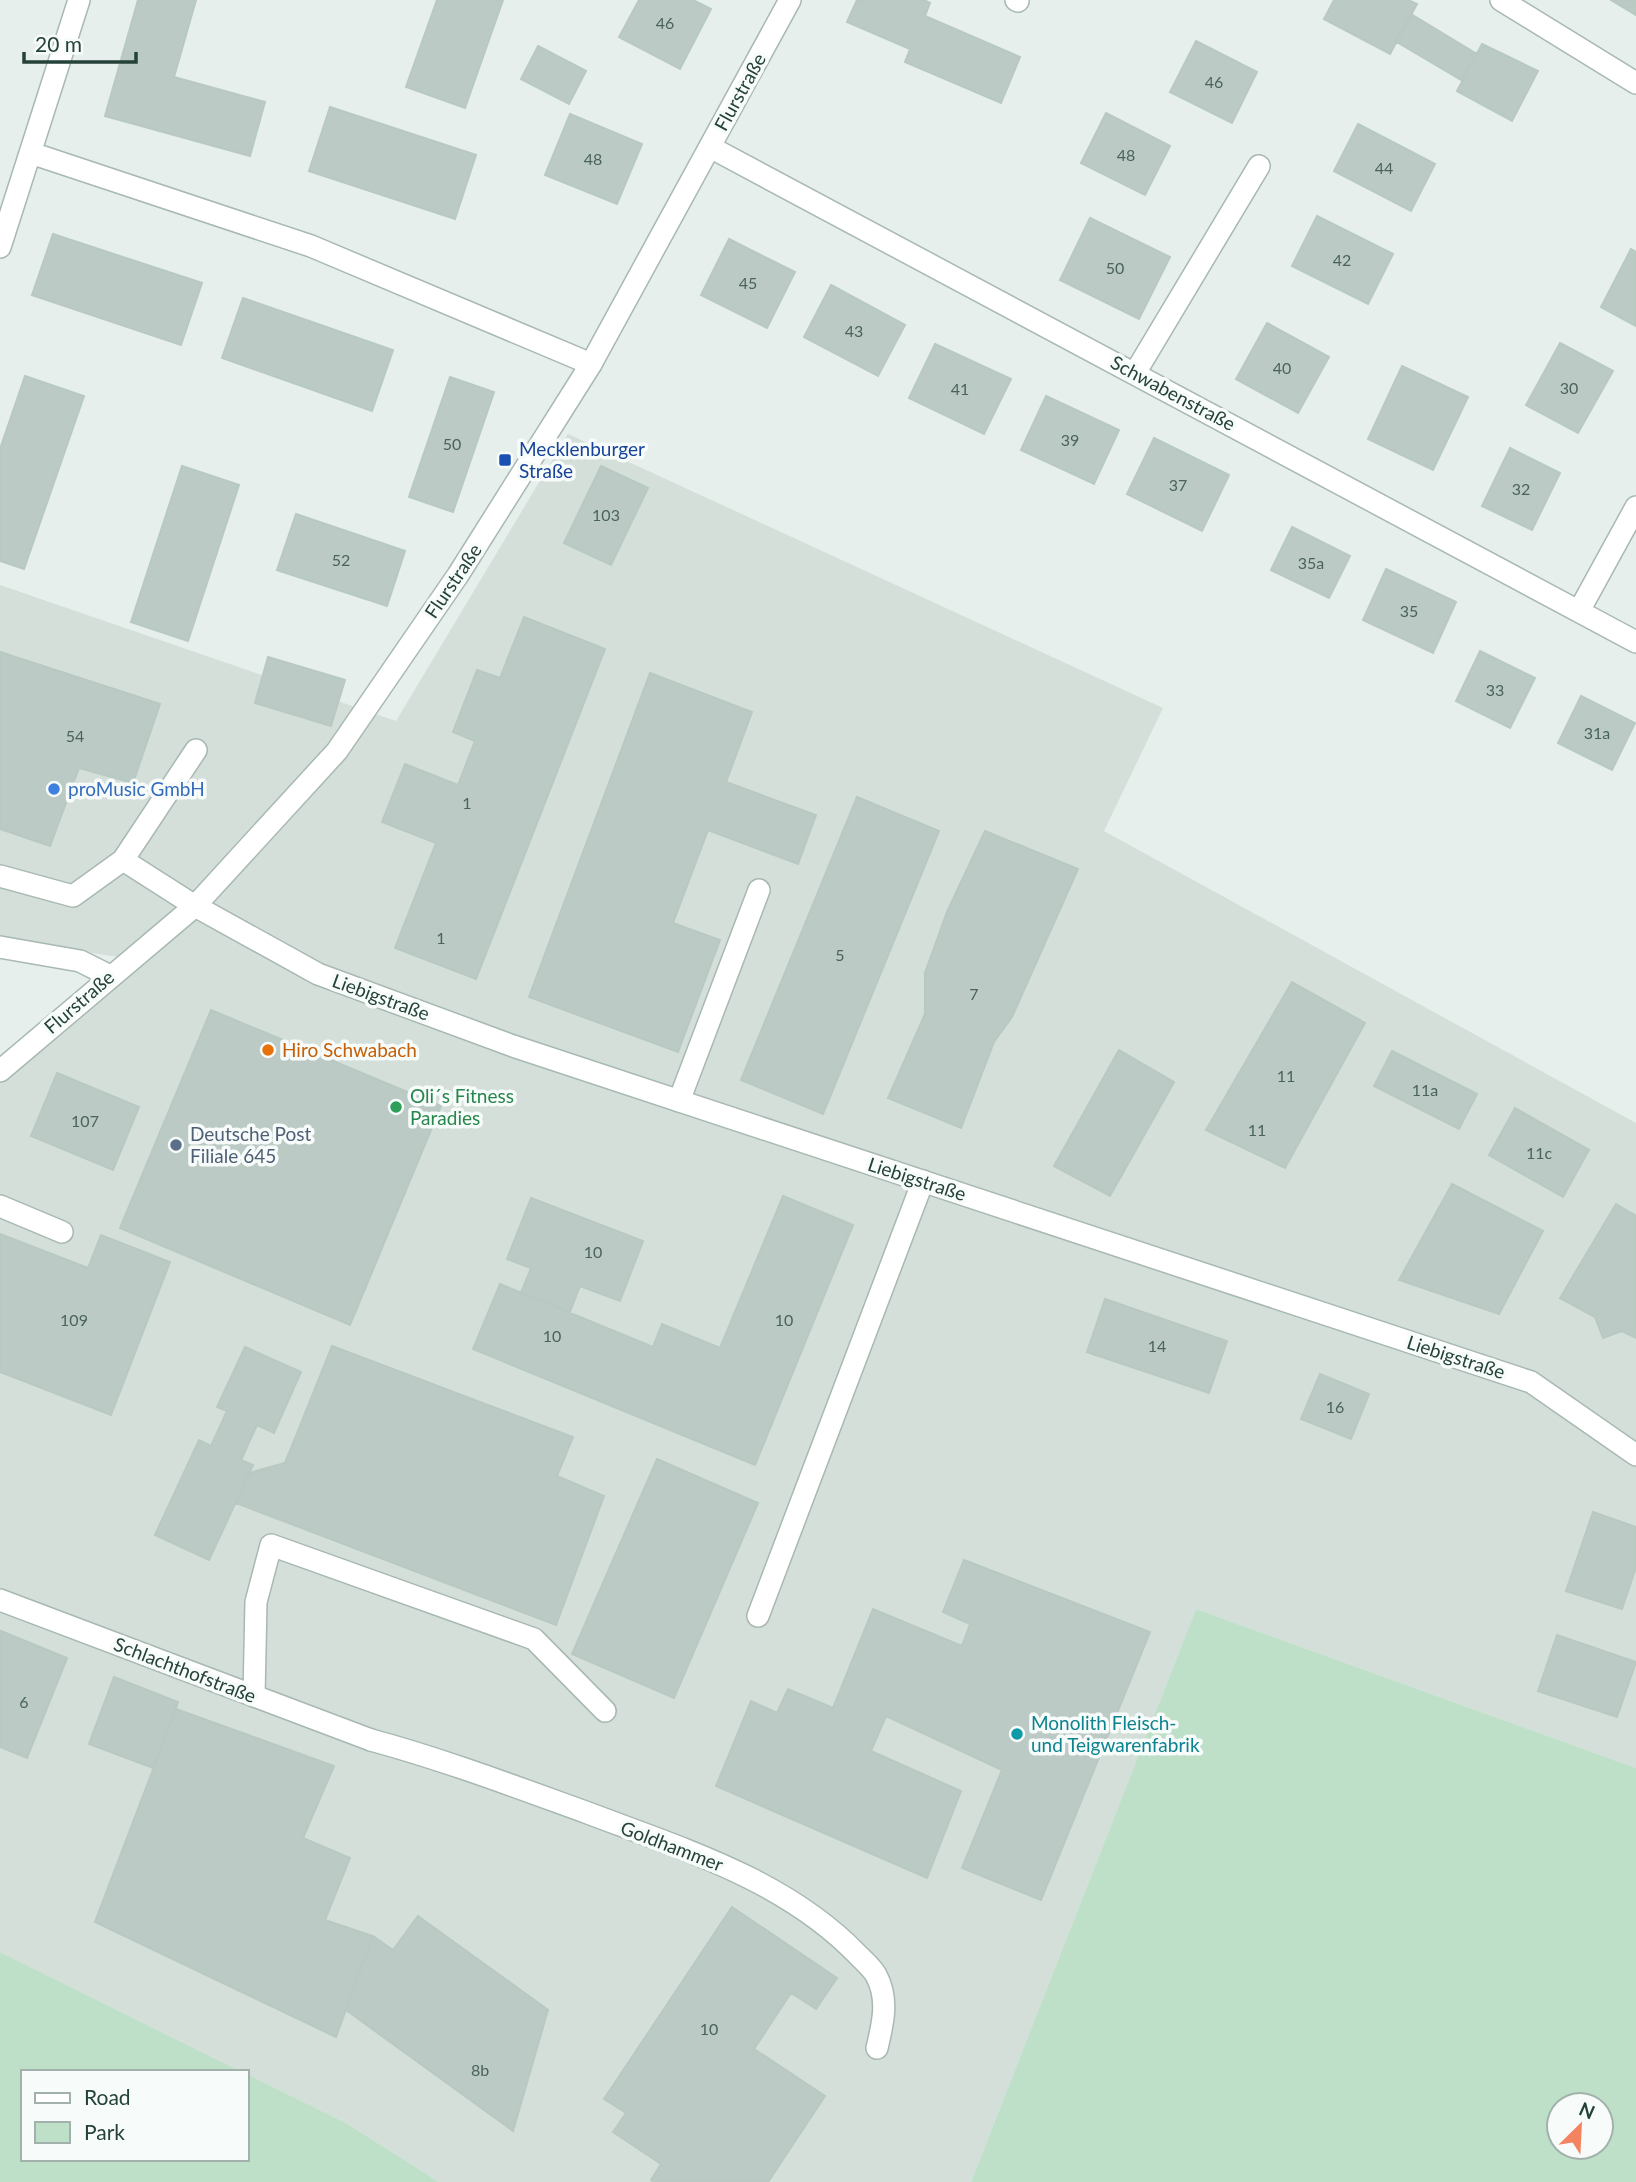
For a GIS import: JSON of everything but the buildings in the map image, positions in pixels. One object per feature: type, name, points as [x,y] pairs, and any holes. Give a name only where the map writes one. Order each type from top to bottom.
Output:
[{"type":"street","points":[[0,247],[79,0]]},
{"type":"street","name":"Flurstraße","points":[[0,1071],[195,906],[337,751],[458,575],[591,364],[790,0]]},
{"type":"street","points":[[1501,0],[1636,83]]},
{"type":"street","name":"Schwabenstraße","points":[[710,147],[1636,642]]},
{"type":"street","points":[[31,153],[311,246],[591,364]]},
{"type":"street","points":[[1135,373],[1259,166]]},
{"type":"street","points":[[1579,611],[1636,507]]},
{"type":"street","points":[[0,876],[73,896],[123,860],[196,750]]},
{"type":"street","name":"Liebigstraße","points":[[123,860],[195,906],[317,974],[513,1046],[1531,1382],[1636,1455]]},
{"type":"street","points":[[679,1101],[759,890]]},
{"type":"street","points":[[0,947],[80,961],[110,976]]},
{"type":"street","points":[[758,1616],[923,1181]]},
{"type":"street","points":[[0,1206],[62,1232]]},
{"type":"street","points":[[254,1696],[256,1602],[271,1545],[534,1639],[605,1712]]},
{"type":"street","name":"Schlachthofstraße","points":[[0,1600],[371,1740]]},
{"type":"street","name":"Goldhammer","points":[[371,1740],[426,1755],[673,1845],[740,1872],[802,1907],[846,1942],[876,1974],[884,1998],[884,2021],[877,2048]]},
{"type":"shaded area","points":[[568,434],[1163,708],[1104,831],[1636,1123],[1636,1768],[1196,1609],[971,2182],[439,2182],[346,2123],[248,2074],[248,2070],[238,2070],[0,1952],[0,1058],[118,957],[0,939],[0,585],[396,721]]},
{"type":"green space","points":[[1196,1609],[1636,1768],[1636,2182],[971,2182]]},
{"type":"green space","points":[[0,1952],[238,2070],[21,2070],[21,2161],[248,2161],[248,2074],[346,2123],[439,2182],[0,2182]]},
{"type":"place","name":"Mecklenburger Straße","points":[[505,460]]},
{"type":"place","name":"proMusic GmbH","points":[[54,789]]},
{"type":"place","name":"Hiro Schwabach","points":[[268,1050]]},
{"type":"place","name":"Oli´s Fitness Paradies","points":[[396,1107]]},
{"type":"place","name":"Deutsche Post Filiale 645","points":[[176,1145]]},
{"type":"place","name":"Monolith Fleisch- und Teigwarenfabrik","points":[[1017,1734]]}]
